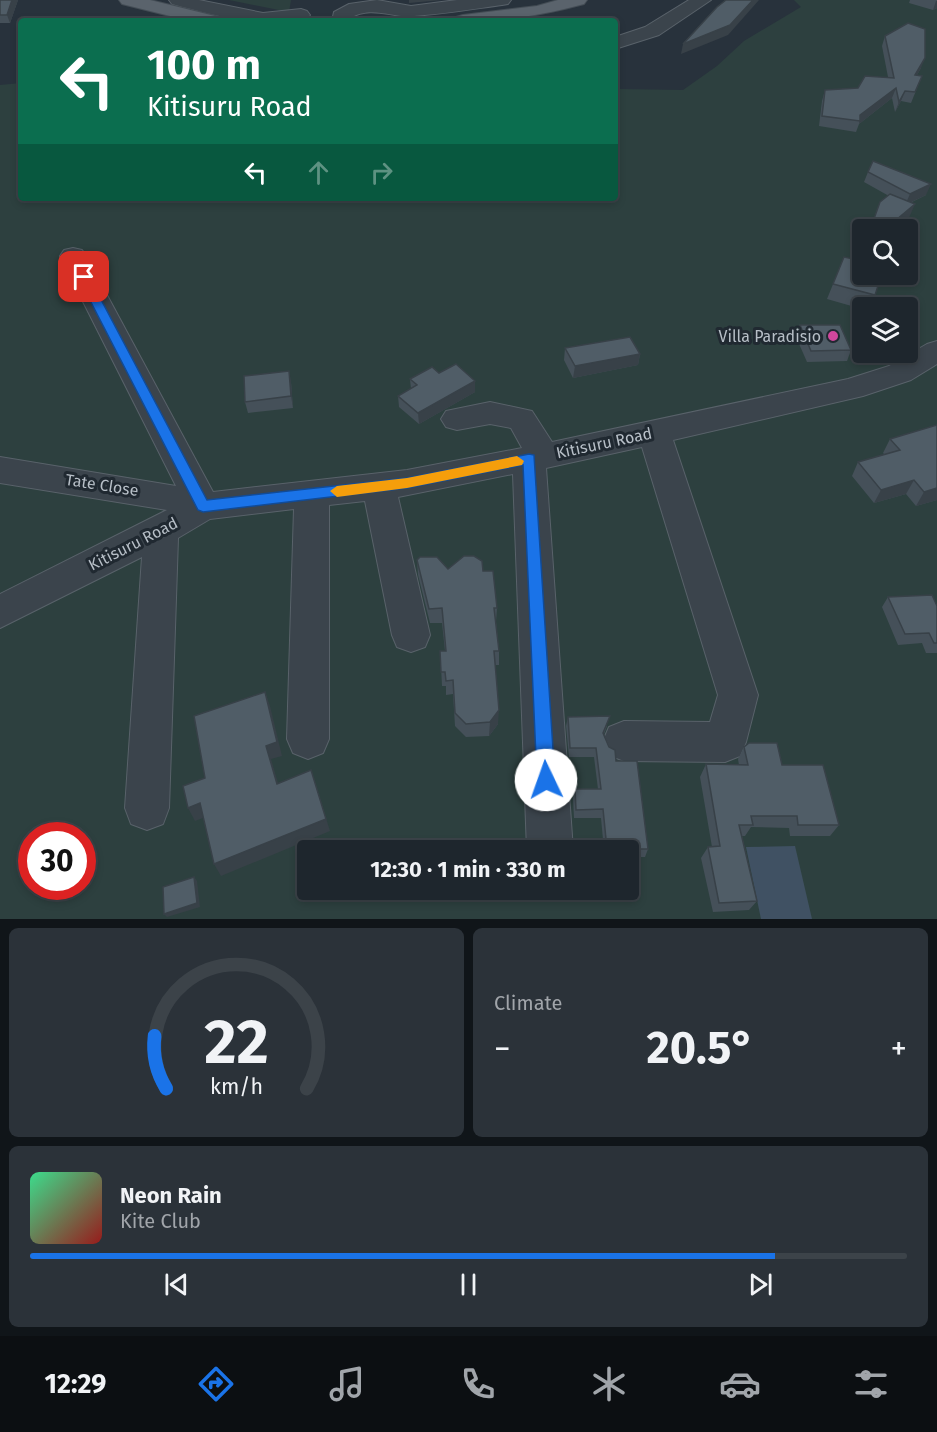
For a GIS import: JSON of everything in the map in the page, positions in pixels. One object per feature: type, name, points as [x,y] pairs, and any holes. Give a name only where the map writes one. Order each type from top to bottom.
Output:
[{"type":"main road","points":[[128,0],[200,18]]},
{"type":"main road","points":[[470,9],[538,11],[578,0]]},
{"type":"street","points":[[178,0],[256,18]]},
{"type":"street","points":[[341,18],[342,14],[352,4],[376,4],[411,11],[470,9],[502,0]]},
{"type":"street","points":[[618,42],[652,31],[702,0]]},
{"type":"street","points":[[352,4],[368,18]]},
{"type":"street","points":[[268,18],[302,12]]},
{"type":"street","points":[[73,256],[203,506]]},
{"type":"street","name":"Kitisuru Road","points":[[0,612],[161,531],[203,506],[379,487],[654,433],[852,389],[900,373],[937,351]]},
{"type":"street","points":[[457,419],[489,413],[521,419],[537,457],[550,840]]},
{"type":"street","points":[[624,741],[725,742],[738,695],[654,433]]},
{"type":"street","name":"Tate Close","points":[[0,470],[156,494],[203,506]]},
{"type":"street","points":[[379,487],[411,635]]},
{"type":"street","points":[[308,739],[312,494]]},
{"type":"street","points":[[147,808],[161,531]]},
{"type":"shaded area","points":[[229,0],[291,0],[289,12]]},
{"type":"shaded area","points":[[794,0],[937,0],[937,919],[0,919],[0,85],[18,83],[18,201],[618,201],[618,89],[683,90],[717,66],[744,41],[801,7]]},
{"type":"water","points":[[795,846],[812,919],[761,919],[746,847]]},
{"type":"building","points":[[0,0],[12,0],[7,15],[0,15]]},
{"type":"building","points":[[726,0],[753,0],[730,25],[683,44],[717,7]]},
{"type":"building","points":[[908,23],[925,29],[925,58],[915,75],[922,76],[915,92],[905,91],[899,102],[896,88],[860,115],[860,121],[822,116],[825,90],[858,88],[865,76],[894,78],[885,36]]},
{"type":"building","points":[[873,161],[931,184],[910,194],[868,172]]},
{"type":"building","points":[[890,194],[915,204],[897,219],[874,219],[880,202]]},
{"type":"building","points":[[844,257],[852,259],[852,285],[878,285],[875,295],[833,284]]},
{"type":"building","points":[[800,325],[840,325],[851,350],[811,351]]},
{"type":"building","points":[[630,337],[640,354],[575,366],[565,348]]},
{"type":"building","points":[[456,364],[475,381],[418,413],[398,396],[417,385],[410,379],[432,367],[439,373]]},
{"type":"building","points":[[289,371],[291,396],[245,402],[244,376]]},
{"type":"building","points":[[937,425],[937,488],[924,492],[914,480],[881,490],[858,462],[900,450],[890,439]]},
{"type":"building","points":[[464,556],[474,556],[482,561],[483,571],[493,571],[499,651],[494,651],[499,710],[490,722],[466,724],[455,713],[453,680],[446,681],[445,672],[441,672],[440,651],[446,651],[442,608],[429,609],[417,560],[420,557],[437,557],[448,569]]},
{"type":"building","points":[[932,595],[937,606],[937,643],[934,643],[929,633],[905,634],[888,597]]},
{"type":"building","points":[[265,692],[277,742],[266,746],[277,784],[311,770],[326,819],[214,864],[200,803],[188,808],[183,786],[205,778],[194,716]]},
{"type":"building","points":[[610,716],[603,733],[609,747],[615,750],[616,761],[637,761],[648,849],[639,849],[639,840],[606,840],[603,809],[576,810],[575,789],[601,789],[596,748],[570,748],[568,717]]},
{"type":"building","points":[[749,743],[777,743],[782,765],[823,765],[839,825],[798,825],[797,816],[751,816],[753,825],[739,825],[757,901],[719,903],[708,847],[720,846],[706,764],[748,765],[744,747]]},
{"type":"building","points":[[194,877],[197,903],[164,914],[163,887]]},
{"type":"slow traffic","points":[[337,491],[407,483],[517,461]]},
{"type":"place","name":"Villa Paradisio","points":[[833,336]]},
{"type":"route","points":[[84,277],[203,506],[366,489],[529,459],[546,780]]}]
